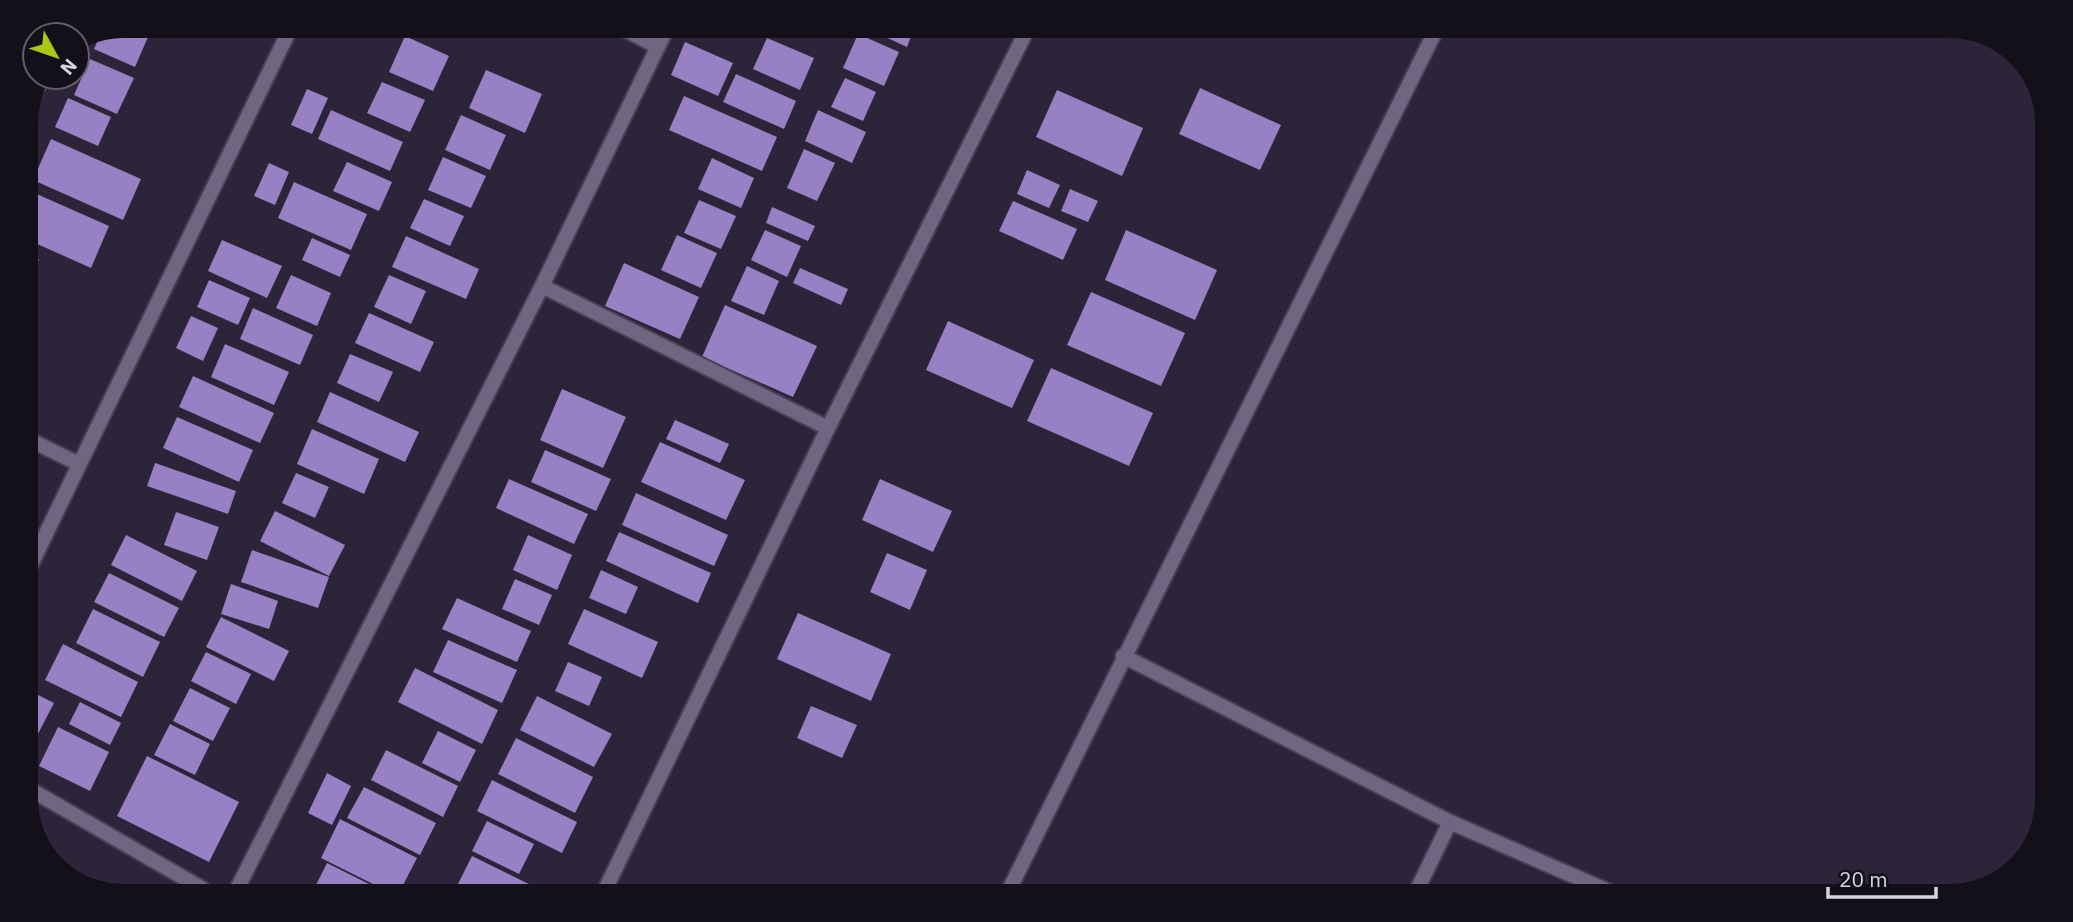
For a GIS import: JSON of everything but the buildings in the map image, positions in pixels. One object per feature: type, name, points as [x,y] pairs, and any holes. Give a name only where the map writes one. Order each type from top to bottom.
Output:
[{"type":"street","points":[[39,548],[286,38]]},
{"type":"street","points":[[641,38],[658,47]]},
{"type":"street","points":[[240,884],[542,286],[662,38]]},
{"type":"street","points":[[608,884],[828,428],[1023,38]]},
{"type":"street","points":[[1012,884],[1432,38]]},
{"type":"street","points":[[542,286],[828,428]]},
{"type":"street","points":[[39,444],[79,464]]},
{"type":"street","points":[[1123,656],[1450,822],[1592,884]]},
{"type":"street","points":[[39,795],[194,884]]},
{"type":"street","points":[[1420,884],[1450,822]]}]
